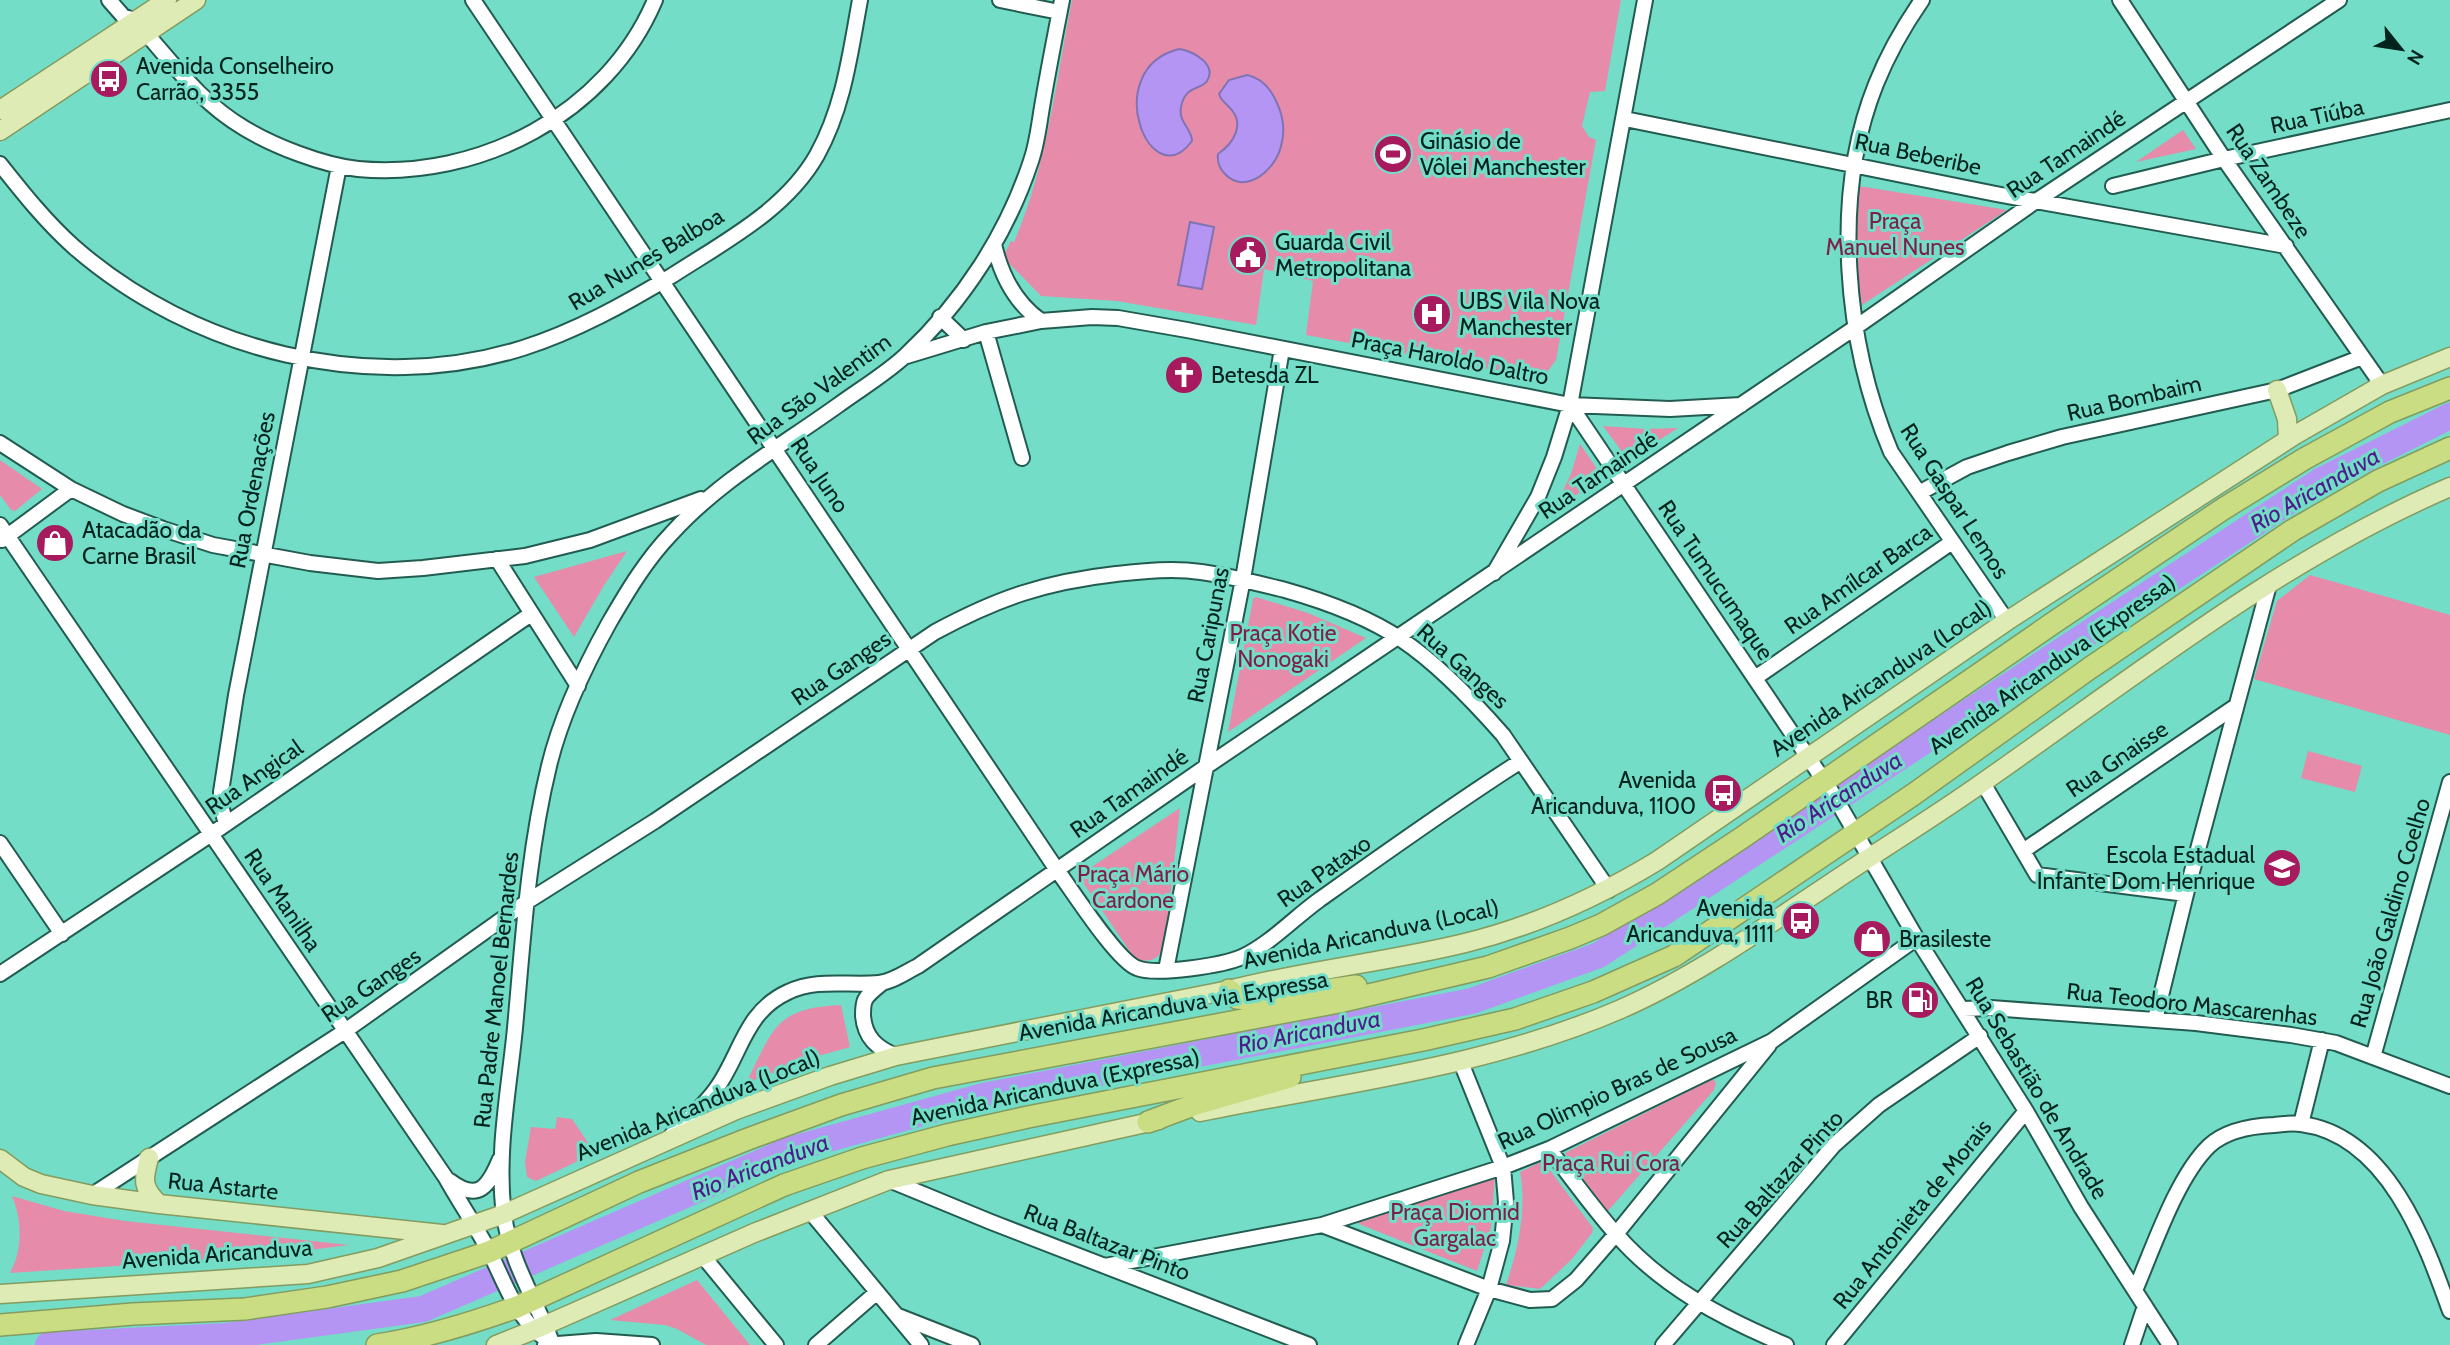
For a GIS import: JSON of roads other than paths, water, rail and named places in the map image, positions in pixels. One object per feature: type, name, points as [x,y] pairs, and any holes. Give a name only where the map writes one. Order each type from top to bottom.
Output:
[{"type":"highway","points":[[2390,412],[2450,374]]},
{"type":"highway","name":"Avenida Aricanduva (Expressa)","points":[[1829,787],[2223,509],[2390,412],[2450,388]]},
{"type":"highway","name":"Avenida Aricanduva (Expressa)","points":[[377,1345],[472,1322],[521,1296],[784,1185],[862,1158],[1028,1116],[1351,1054],[1515,1019],[1605,987],[1674,956],[1853,827],[2294,530],[2378,481],[2450,448]]},
{"type":"highway","points":[[2294,530],[2403,481],[2450,464]]},
{"type":"highway","name":"Avenida Aricanduva via Expressa","points":[[513,1251],[639,1182],[841,1105],[933,1078],[1339,1002],[1530,954],[1601,925],[1657,894],[1829,787]]},
{"type":"highway","points":[[1228,990],[1237,998],[1256,1000],[1463,972]]},
{"type":"highway","points":[[1148,1122],[1196,1104],[1303,1073],[1351,1054]]},
{"type":"highway","points":[[0,1325],[133,1314],[245,1309],[327,1297],[402,1281],[493,1259],[513,1251]]},
{"type":"main road","points":[[0,131],[141,28],[167,0]]},
{"type":"main road","points":[[0,110],[141,28],[196,0]]},
{"type":"main road","name":"Avenida Aricanduva (Local)","points":[[474,1226],[736,1110],[830,1076],[897,1056],[1228,990],[1275,978],[1465,943],[1535,921],[1609,890],[1657,861],[2007,621],[2288,439],[2382,385],[2450,357]]},
{"type":"main road","points":[[2277,390],[2287,419],[2288,439]]},
{"type":"main road","points":[[496,1345],[546,1338],[702,1255],[889,1180],[1148,1122],[1460,1060],[1557,1035],[1623,1008],[1689,975],[1983,783],[2130,678],[2323,550],[2405,506],[2450,487]]},
{"type":"main road","points":[[149,1158],[145,1186],[147,1193],[159,1204]]},
{"type":"main road","name":"Rua Astarte","points":[[0,1159],[9,1168],[32,1180],[92,1195],[449,1235]]},
{"type":"main road","name":"Avenida Aricanduva","points":[[0,1294],[307,1275],[378,1258],[474,1226]]},
{"type":"street","points":[[109,0],[123,16],[141,28],[185,80],[222,114],[271,142],[339,166],[384,170],[462,161],[524,138],[553,120],[592,91],[615,67],[641,30],[655,0]]},
{"type":"street","name":"Rua Juno","points":[[473,0],[1057,870],[1118,951],[1136,968]]},
{"type":"street","name":"Rua Nunes Balboa","points":[[0,164],[57,231],[91,260],[128,288],[190,322],[229,339],[301,358],[392,367],[491,356],[576,328],[603,315],[715,248],[776,205],[816,157],[839,106],[860,0]]},
{"type":"street","points":[[1000,0],[1060,6]]},
{"type":"street","name":"Praça Haroldo Daltro","points":[[905,356],[986,332],[1041,321],[1118,318],[1570,404],[1645,0]]},
{"type":"street","name":"Rua Gaspar Lemos","points":[[1922,0],[1904,28],[1876,83],[1864,119],[1855,164],[1848,245],[1850,289],[1856,327],[1882,431],[1891,452],[2007,621]]},
{"type":"street","name":"Rua Zambeze","points":[[2120,0],[2188,100],[2224,159],[2382,385]]},
{"type":"street","name":"Rua Tamaindé","points":[[881,984],[918,966],[1204,768],[1743,405],[2036,201],[2330,2]]},
{"type":"street","name":"Rua São Valentim","points":[[709,496],[905,356],[975,274],[1014,209],[1033,157],[1060,6]]},
{"type":"street","name":"Rua Tiúba","points":[[2113,186],[2450,110]]},
{"type":"street","name":"Rua Beberibe","points":[[1625,119],[2036,201],[2286,246]]},
{"type":"street","name":"Rua Ordenações","points":[[226,824],[221,806],[221,792],[236,695],[339,166]]},
{"type":"street","points":[[995,244],[999,263],[1012,292],[1028,313],[1041,321]]},
{"type":"street","points":[[940,317],[964,340]]},
{"type":"street","points":[[986,332],[1022,458]]},
{"type":"street","name":"Rua Caripunas","points":[[1166,970],[1242,579],[1282,349]]},
{"type":"street","name":"Rua Bombaim","points":[[1919,494],[1967,467],[2062,437],[2277,390],[2362,357]]},
{"type":"street","points":[[1493,575],[1538,498],[1570,404],[1670,409],[1743,405]]},
{"type":"street","name":"Rua Tumucumaque","points":[[1570,404],[1829,787]]},
{"type":"street","points":[[0,443],[71,489],[122,514],[163,529],[213,545],[321,565],[378,571],[525,556],[590,540],[709,496]]},
{"type":"street","points":[[3,534],[71,489]]},
{"type":"street","name":"Rua Padre Manoel Bernardes","points":[[521,1296],[504,1214],[502,1156],[526,903],[534,840],[549,763],[589,659],[637,576],[669,535],[709,496]]},
{"type":"street","name":"Rua Manilha","points":[[3,534],[446,1178],[493,1259],[521,1296]]},
{"type":"street","name":"Rua Amílcar Barca","points":[[1755,678],[1952,542]]},
{"type":"street","points":[[497,559],[578,686]]},
{"type":"street","name":"Rua Ganges","points":[[92,1195],[345,1031],[526,903],[654,821],[935,632],[982,608],[1038,587],[1066,580],[1170,570],[1242,579],[1327,604],[1399,638],[1415,649],[1482,711],[1503,735],[1609,890]]},
{"type":"street","points":[[2155,1020],[2269,585]]},
{"type":"street","name":"Rua Angical","points":[[0,974],[211,835],[531,614]]},
{"type":"street","name":"Rua Gnaisse","points":[[2023,850],[2236,706]]},
{"type":"street","name":"Rua Pataxo","points":[[1136,968],[1148,971],[1166,970],[1230,962],[1250,953],[1318,901],[1521,761]]},
{"type":"street","name":"Rua João Galdino Coelho","points":[[2373,1057],[2450,782]]},
{"type":"street","points":[[1983,783],[2034,872],[2042,876],[2186,894]]},
{"type":"street","name":"Rua Sebastião de Andrade","points":[[1829,787],[1917,938],[2026,1111],[2081,1207],[2136,1288],[2170,1345]]},
{"type":"street","points":[[2435,838],[2450,842]]},
{"type":"street","points":[[0,843],[62,934]]},
{"type":"street","name":"Rua Olimpio Bras de Sousa","points":[[1105,1266],[1322,1225],[1503,1167],[1549,1149],[1772,1041],[1917,938]]},
{"type":"street","points":[[667,1140],[716,1089],[743,1035],[775,998],[810,985],[836,982],[881,984]]},
{"type":"street","points":[[881,984],[866,999],[864,1026],[870,1040],[881,1049],[897,1056]]},
{"type":"street","name":"Rua Teodoro Mascarenhas","points":[[1963,1009],[1991,1008],[2155,1020],[2241,1028],[2322,1040],[2450,1086]]},
{"type":"street","name":"Rua Baltazar Pinto","points":[[1663,1345],[1834,1145],[1879,1105],[1980,1036]]},
{"type":"street","points":[[2301,1124],[2322,1040]]},
{"type":"street","points":[[1322,1225],[1489,1289],[1530,1300],[1552,1299],[1576,1280],[1616,1234],[1772,1041]]},
{"type":"street","points":[[1460,1060],[1503,1167],[1506,1202],[1503,1241],[1489,1289],[1466,1345]]},
{"type":"street","name":"Rua Antonieta de Morais","points":[[1834,1345],[2026,1111]]},
{"type":"street","points":[[2136,1288],[2190,1170],[2210,1146],[2224,1136],[2246,1128],[2301,1124],[2343,1139],[2376,1166],[2393,1186],[2435,1269],[2450,1311]]},
{"type":"street","points":[[1549,1149],[1616,1234],[1648,1266],[1700,1304],[1737,1324],[1786,1345]]},
{"type":"street","points":[[446,1178],[465,1190],[483,1188],[491,1181],[502,1156]]},
{"type":"street","name":"Rua Baltazar Pinto","points":[[889,1180],[991,1223],[1309,1345]]},
{"type":"street","points":[[809,1210],[921,1345]]},
{"type":"street","points":[[702,1255],[776,1345]]},
{"type":"street","points":[[816,1345],[876,1293]]},
{"type":"street","points":[[521,1296],[546,1338],[652,1345]]},
{"type":"street","points":[[2132,1345],[2145,1306]]},
{"type":"street","points":[[897,1315],[972,1345]]},
{"type":"waterway","name":"Rio Aricanduva","points":[[48,1345],[226,1336],[423,1309],[789,1150],[983,1096],[1472,1001],[1599,955],[2320,481],[2450,416]]},
{"type":"place","name":"Avenida Conselheiro Carrão, 3355","points":[[109,79]]},
{"type":"place","name":"Ginásio de Vôlei Manchester","points":[[1393,154]]},
{"type":"place","name":"Guarda Civil Metropolitana","points":[[1248,255]]},
{"type":"place","name":"UBS Vila Nova Manchester","points":[[1432,314]]},
{"type":"place","name":"Betesda ZL","points":[[1184,375]]},
{"type":"place","name":"Atacadão da Carne Brasil","points":[[55,543]]},
{"type":"place","name":"Avenida Aricanduva, 1100","points":[[1723,793]]},
{"type":"place","name":"Escola Estadual Infante Dom Henrique","points":[[2282,868]]},
{"type":"place","name":"Avenida Aricanduva, 1111","points":[[1801,921]]},
{"type":"place","name":"Brasileste","points":[[1872,939]]},
{"type":"place","name":"BR","points":[[1920,1000]]},
{"type":"park label","name":"Praça Manuel Nunes","points":[[1895,234]]},
{"type":"park label","name":"Praça Kotie Nonogaki","points":[[1283,646]]},
{"type":"park label","name":"Praça Mário Cardone","points":[[1133,887]]},
{"type":"park label","name":"Praça Rui Cora","points":[[1611,1163]]},
{"type":"park label","name":"Praça Diomid Gargalac","points":[[1455,1225]]}]
